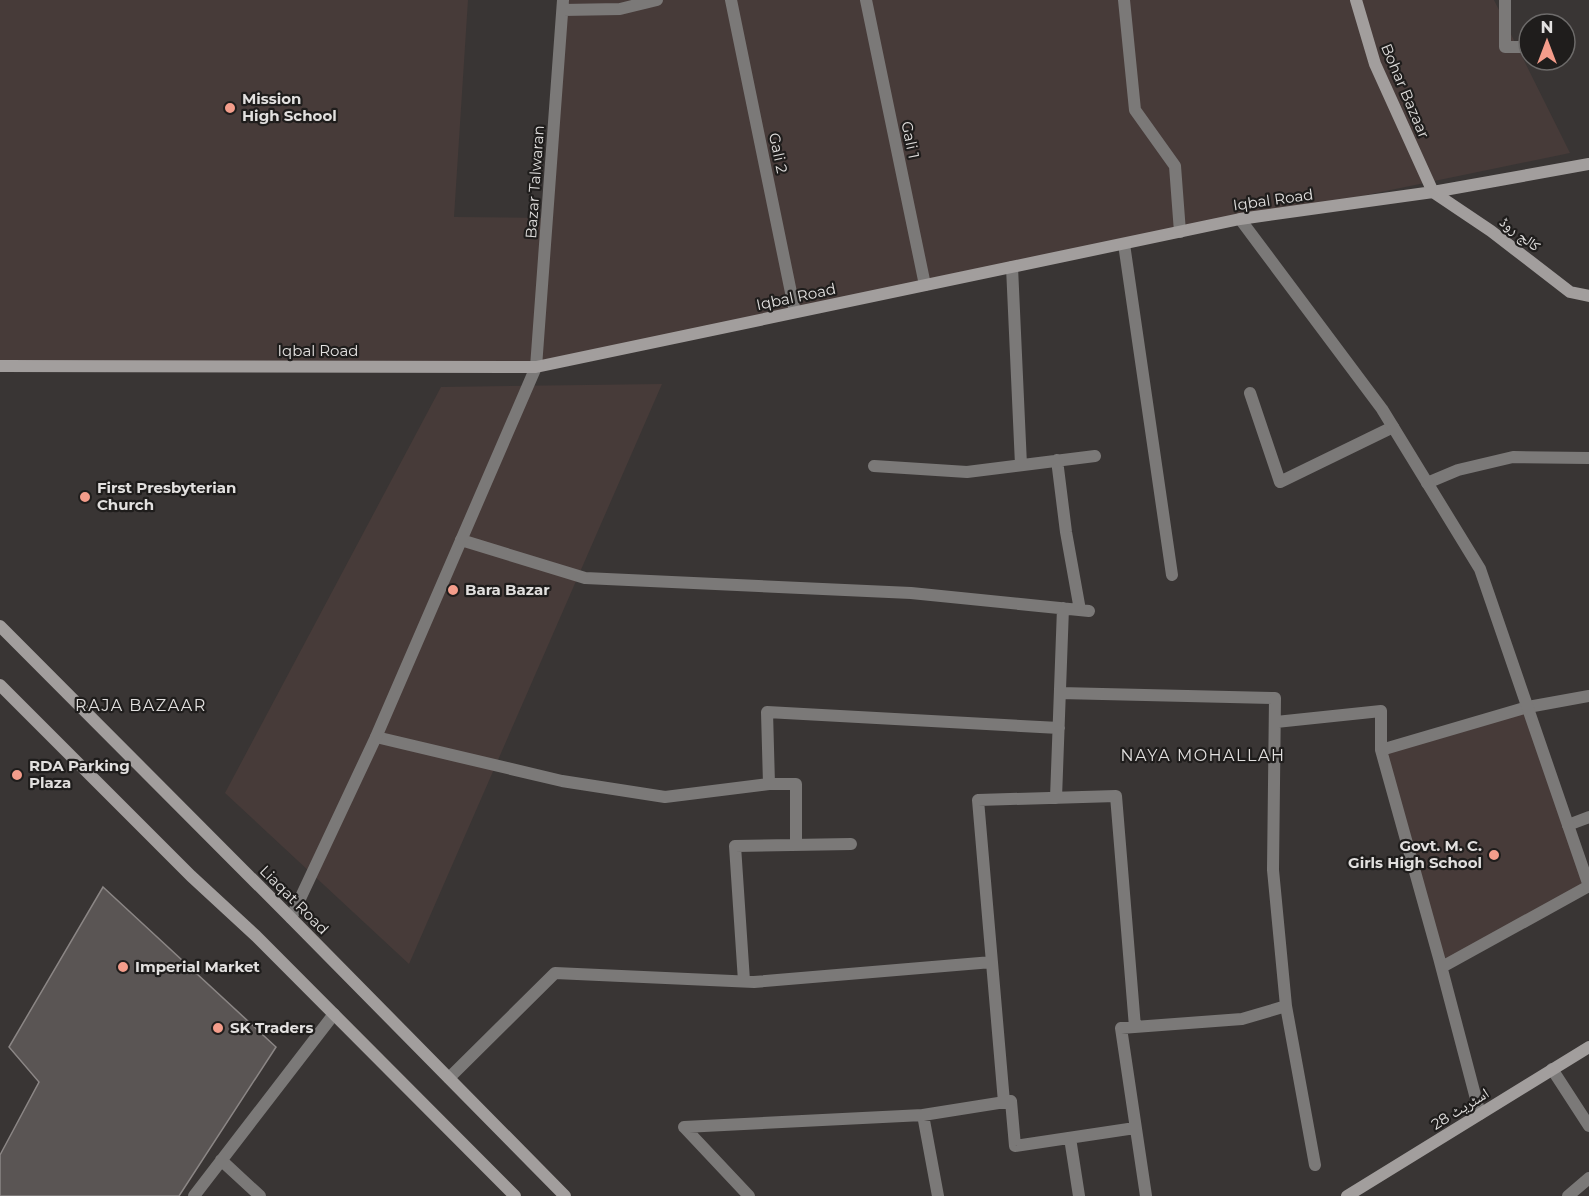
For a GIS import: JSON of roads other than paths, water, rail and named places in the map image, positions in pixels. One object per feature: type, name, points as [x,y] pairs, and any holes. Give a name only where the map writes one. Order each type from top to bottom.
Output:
[{"type":"street","points":[[563,5],[620,9],[657,0]]},
{"type":"street","name":"Gali 2","points":[[731,0],[795,312]]},
{"type":"street","name":"Gali 1","points":[[866,0],[925,285]]},
{"type":"street","points":[[1124,0],[1135,110],[1175,166],[1180,232]]},
{"type":"street","name":"Bohar Bazaar","points":[[1356,0],[1375,64],[1433,192]]},
{"type":"street","points":[[1504,0],[1504,47],[1517,47]]},
{"type":"street","name":"Bazar Talwaran","points":[[536,367],[563,5]]},
{"type":"street","name":"Iqbal Road","points":[[0,366],[536,367],[1240,219],[1433,192],[1589,164]]},
{"type":"street","name":"کالج روڈ","points":[[1433,192],[1491,231],[1570,292],[1589,296]]},
{"type":"street","points":[[1240,219],[1382,409],[1480,569],[1589,886],[1442,967]]},
{"type":"street","points":[[1124,244],[1172,574]]},
{"type":"street","points":[[1012,267],[1021,465]]},
{"type":"street","points":[[291,918],[376,737],[536,367]]},
{"type":"street","points":[[1250,393],[1280,482],[1393,426]]},
{"type":"street","points":[[874,466],[967,472],[1095,456]]},
{"type":"street","points":[[1427,483],[1458,470],[1513,457],[1589,458]]},
{"type":"street","points":[[461,540],[585,578],[911,593],[1084,611],[1066,532],[1057,460]]},
{"type":"street","points":[[1056,798],[1063,608]]},
{"type":"street","name":"Liaqat Road","points":[[0,626],[565,1196]]},
{"type":"street","points":[[0,685],[191,876],[256,936],[515,1196]]},
{"type":"street","points":[[1060,693],[1275,698],[1273,870],[1286,1006],[1316,1166]]},
{"type":"street","points":[[1381,750],[1528,707],[1589,696]]},
{"type":"street","points":[[1276,722],[1381,711],[1381,750],[1442,967],[1480,1114]]},
{"type":"street","points":[[769,784],[766,712],[1059,728]]},
{"type":"street","points":[[376,737],[562,782],[665,797],[769,784],[796,784],[796,845]]},
{"type":"street","points":[[1004,1102],[978,800],[1116,796],[1135,1027]]},
{"type":"street","points":[[1568,825],[1589,817]]},
{"type":"street","points":[[744,981],[735,846],[851,844]]},
{"type":"street","points":[[449,1078],[555,973],[754,982],[992,962]]},
{"type":"street","points":[[1146,1196],[1121,1028],[1242,1019],[1286,1006]]},
{"type":"street","points":[[194,1196],[334,1014]]},
{"type":"street","name":"اسٹریٹ 28","points":[[1347,1196],[1589,1047]]},
{"type":"street","points":[[1552,1070],[1589,1126]]},
{"type":"street","points":[[750,1196],[684,1126],[923,1115],[1011,1101],[1015,1146],[1135,1128]]},
{"type":"street","points":[[923,1115],[938,1196]]},
{"type":"street","points":[[1070,1138],[1078,1196]]},
{"type":"street","points":[[221,1161],[260,1196]]},
{"type":"street","points":[[1568,1196],[1589,1178]]},
{"type":"place","name":"Mission High School","points":[[230,108]]},
{"type":"place","name":"First Presbyterian Church","points":[[85,497]]},
{"type":"place","name":"Bara Bazar","points":[[453,590]]},
{"type":"place","name":"RDA Parking Plaza","points":[[17,775]]},
{"type":"place","name":"Govt. M. C. Girls High School","points":[[1494,855]]},
{"type":"place","name":"Imperial Market","points":[[123,967]]},
{"type":"place","name":"SK Traders","points":[[218,1028]]},
{"type":"district","name":"RAJA BAZAAR","points":[[141,705]]},
{"type":"district","name":"NAYA MOHALLAH","points":[[1203,755]]}]
